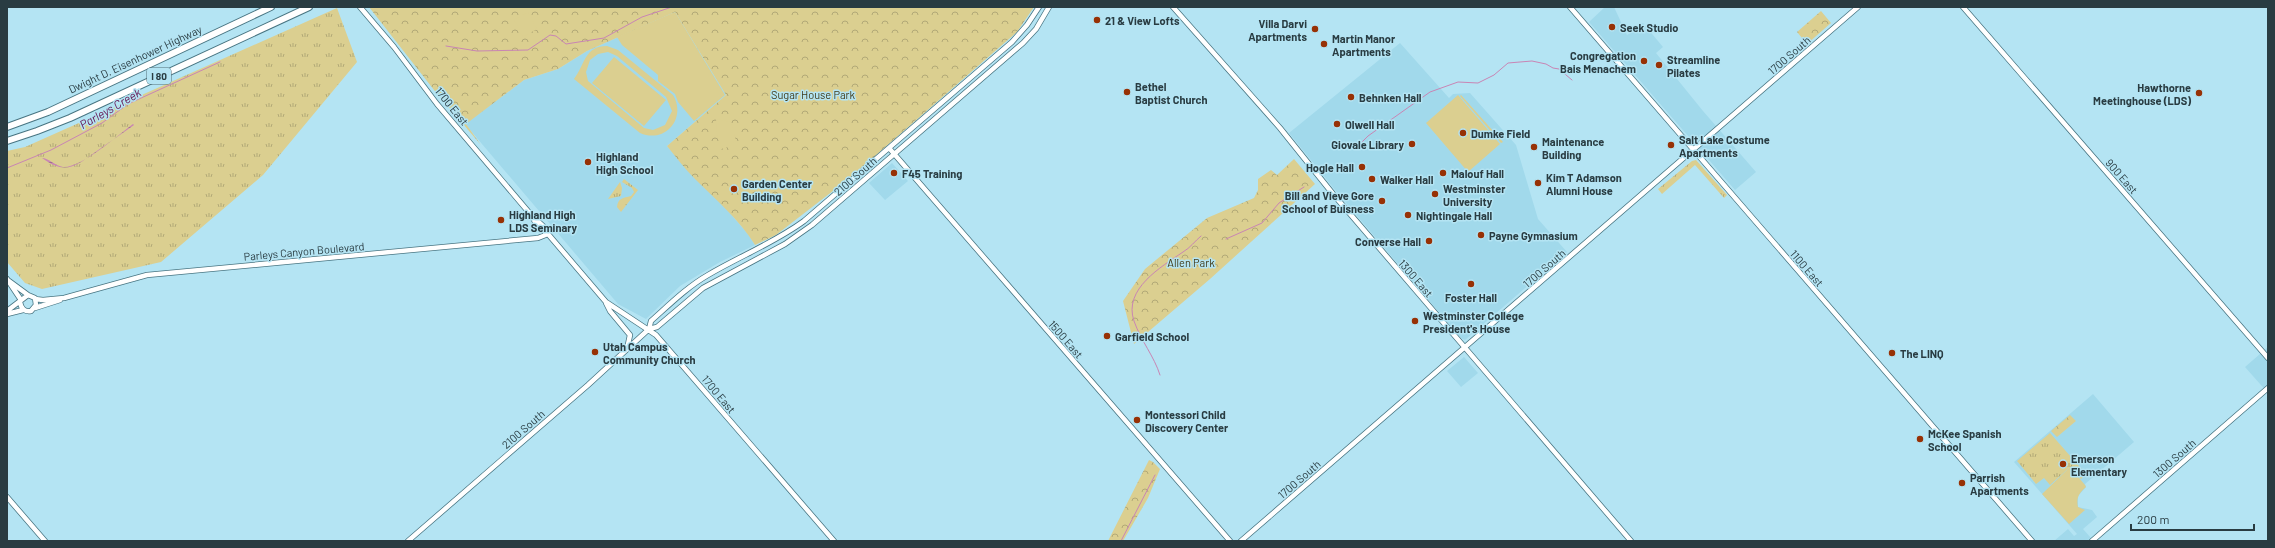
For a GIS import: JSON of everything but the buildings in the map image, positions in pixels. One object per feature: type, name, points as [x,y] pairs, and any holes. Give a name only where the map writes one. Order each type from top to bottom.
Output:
[{"type":"highway","name":"Dwight D. Eisenhower Highway","points":[[7,127],[48,112],[270,7]]},
{"type":"highway","name":"I 80","points":[[7,141],[37,132],[70,118],[309,7]]},
{"type":"street","name":"1700 East","points":[[360,7],[394,47],[437,104],[532,216],[537,226],[548,234],[606,302],[618,312],[649,329],[689,372],[834,541]]},
{"type":"street","name":"2100 South","points":[[649,329],[651,321],[693,284],[792,230],[1012,42],[1027,25],[1039,7]]},
{"type":"street","name":"2100 South","points":[[408,541],[649,329],[657,327],[710,284],[799,235],[1029,38],[1050,7]]},
{"type":"street","name":"1300 East","points":[[1173,7],[1280,128],[1333,194],[1631,541]]},
{"type":"street","name":"1100 East","points":[[1570,7],[2032,541]]},
{"type":"street","name":"1700 South","points":[[1241,541],[1858,7]]},
{"type":"street","name":"900 East","points":[[1963,7],[2268,358]]},
{"type":"street","name":"1500 East","points":[[889,148],[1230,541]]},
{"type":"street","name":"Parleys Canyon Boulevard","points":[[35,308],[64,298],[147,275],[475,245],[538,238],[548,234]]},
{"type":"street","points":[[7,314],[23,310],[28,311],[35,308],[35,299],[8,279]]},
{"type":"street","points":[[8,279],[21,301],[23,310]]},
{"type":"street","points":[[7,311],[28,295]]},
{"type":"street","name":"Parleys Canyon Boulevard","points":[[35,299],[43,300],[64,298]]},
{"type":"street","points":[[606,302],[610,311],[630,335],[626,350]]},
{"type":"street","name":"1300 South","points":[[2092,541],[2268,388]]},
{"type":"street","points":[[7,496],[45,541]]},
{"type":"shaded area","points":[[1605,7],[1614,7],[1627,35],[1643,23],[1663,47],[1656,53],[1703,111],[1756,172],[1735,190],[1589,22]]},
{"type":"shaded area","name":"Highland High School","points":[[675,12],[726,95],[667,146],[695,178],[718,199],[748,234],[755,245],[720,262],[680,286],[646,319],[618,304],[465,124],[524,80],[558,69],[587,51]]},
{"type":"shaded area","name":"Westminster University","points":[[1400,43],[1449,98],[1453,94],[1470,93],[1516,145],[1538,219],[1567,252],[1465,340],[1461,338],[1335,190],[1289,133]]},
{"type":"shaded area","points":[[133,124],[134,125],[124,132],[114,139]]},
{"type":"shaded area","points":[[114,139],[100,150],[86,159],[94,153]]},
{"type":"shaded area","points":[[42,158],[63,167],[50,163]]},
{"type":"shaded area","points":[[86,159],[75,165],[69,167],[63,167],[71,166]]},
{"type":"shaded area","points":[[892,163],[908,181],[885,200],[869,183]]},
{"type":"shaded area","points":[[2268,347],[2268,393],[2245,367]]},
{"type":"shaded area","points":[[1464,357],[1478,373],[1461,387],[1447,371]]},
{"type":"shaded area","name":"Emerson Elementary","points":[[2093,394],[2134,442],[2085,484],[2086,487],[2078,496],[2078,507],[2092,510],[2097,517],[2083,529],[2091,538],[2087,541],[2054,541],[2068,529],[2074,536],[2077,534],[2014,462]]},
{"type":"green space","name":"Sugar House Park","points":[[369,7],[1034,7],[1017,32],[851,177],[776,235],[755,245],[735,218],[691,175],[667,146],[726,95],[675,12],[587,51],[558,69],[524,80],[466,124],[481,145],[434,90]]},
{"type":"green space","points":[[337,8],[357,62],[263,175],[161,262],[42,289],[25,283],[7,262],[7,151],[25,147]]},
{"type":"green space","points":[[1821,11],[1831,23],[1807,44],[1797,32]]},
{"type":"green space","points":[[528,12],[537,29],[523,37],[514,20]]},
{"type":"green space","points":[[675,12],[725,95],[694,121],[678,102],[675,94],[658,81],[658,75],[622,45],[617,37]]},
{"type":"green space","points":[[607,46],[618,50],[673,95],[677,104],[677,112],[671,127],[658,135],[640,133],[574,79],[589,53],[599,47]],"holes":[[[608,52],[617,56],[666,97],[672,111],[665,125],[653,130],[644,128],[588,81],[586,72],[590,60],[598,54]]]},
{"type":"green space","points":[[614,57],[666,100],[644,126],[592,83]]},
{"type":"green space","name":"Dumke Field","points":[[1458,95],[1500,144],[1468,172],[1426,123]]},
{"type":"green space","points":[[1461,95],[1503,142],[1501,143],[1460,96]]},
{"type":"green space","points":[[716,119],[731,122],[736,141],[723,150],[717,135]]},
{"type":"green space","name":"Allen Park","points":[[1294,159],[1315,184],[1210,279],[1134,344],[1123,301],[1145,269],[1207,218],[1254,198],[1258,190],[1258,179],[1271,170],[1277,175]]},
{"type":"green space","points":[[1696,160],[1727,195],[1724,198],[1695,165],[1662,194],[1658,189],[1692,161]]},
{"type":"green space","points":[[624,179],[638,190],[621,212],[617,207],[618,202],[621,199],[631,196],[634,192],[632,188],[622,182]]},
{"type":"green space","points":[[620,182],[622,188],[621,196],[608,199]]},
{"type":"green space","points":[[2070,415],[2076,421],[2057,437],[2051,431]]},
{"type":"green space","points":[[2050,433],[2086,474],[2081,479],[2070,467],[2050,485],[2044,478],[2036,484],[2017,461]]},
{"type":"green space","points":[[1149,460],[1160,469],[1148,498],[1123,541],[1108,541]]},
{"type":"green space","points":[[2070,467],[2086,487],[2080,494],[2077,501],[2078,507],[2085,510],[2069,524],[2042,494]]},
{"type":"waterway","name":"Parleys Creek","points":[[446,46],[477,51],[528,50],[550,35],[556,36],[566,44],[604,38],[642,17],[672,7]]},
{"type":"waterway","points":[[1355,149],[1368,136],[1430,92],[1458,82],[1478,83],[1494,75],[1508,63],[1532,61],[1546,64],[1553,68],[1559,69],[1572,80]]},
{"type":"waterway","name":"Parleys Creek","points":[[7,168],[51,150],[102,123],[128,104],[220,62]]},
{"type":"waterway","points":[[1226,239],[1262,223],[1279,203],[1304,187]]},
{"type":"waterway","points":[[1160,375],[1134,321],[1132,309],[1134,299],[1146,280],[1188,249],[1201,236]]},
{"type":"waterway","points":[[1121,541],[1155,475]]},
{"type":"place","name":"21 & View Lofts","points":[[1097,20]]},
{"type":"place","name":"Seek Studio","points":[[1612,27]]},
{"type":"place","name":"Villa Darvi Apartments","points":[[1315,29]]},
{"type":"place","name":"Martin Manor Apartments","points":[[1324,44]]},
{"type":"place","name":"Congregation Bais Menachem","points":[[1644,61]]},
{"type":"place","name":"Streamline Pilates","points":[[1659,65]]},
{"type":"place","name":"Bethel Baptist Church","points":[[1127,92]]},
{"type":"place","name":"Hawthorne Meetinghouse (LDS)","points":[[2199,93]]},
{"type":"place","name":"Behnken Hall","points":[[1351,97]]},
{"type":"place","name":"Olwell Hall","points":[[1337,124]]},
{"type":"place","name":"Dumke Field","points":[[1463,133]]},
{"type":"place","name":"Giovale Library","points":[[1412,144]]},
{"type":"place","name":"Salt Lake Costume Apartments","points":[[1671,145]]},
{"type":"place","name":"Maintenance Building","points":[[1534,147]]},
{"type":"place","name":"Highland High School","points":[[588,162]]},
{"type":"place","name":"Hogle Hall","points":[[1362,167]]},
{"type":"place","name":"F45 Training","points":[[894,173]]},
{"type":"place","name":"Malouf Hall","points":[[1443,173]]},
{"type":"place","name":"Walker Hall","points":[[1372,179]]},
{"type":"place","name":"Kim T Adamson Alumni House","points":[[1538,183]]},
{"type":"place","name":"Garden Center Building","points":[[734,189]]},
{"type":"place","name":"Westminster University","points":[[1435,194]]},
{"type":"place","name":"Bill and Vieve Gore School of Buisness","points":[[1382,201]]},
{"type":"place","name":"Nightingale Hall","points":[[1408,215]]},
{"type":"place","name":"Highland High LDS Seminary","points":[[501,220]]},
{"type":"place","name":"Payne Gymnasium","points":[[1481,235]]},
{"type":"place","name":"Converse Hall","points":[[1429,241]]},
{"type":"place","name":"Foster Hall","points":[[1471,284]]},
{"type":"place","name":"Westminster College President's House","points":[[1415,321]]},
{"type":"place","name":"Garfield School","points":[[1107,336]]},
{"type":"place","name":"Utah Campus Community Church","points":[[595,352]]},
{"type":"place","name":"The LINQ","points":[[1892,353]]},
{"type":"place","name":"Montessori Child Discovery Center","points":[[1137,420]]},
{"type":"place","name":"McKee Spanish School","points":[[1920,439]]},
{"type":"place","name":"Emerson Elementary","points":[[2063,464]]},
{"type":"place","name":"Parrish Apartments","points":[[1962,483]]}]
